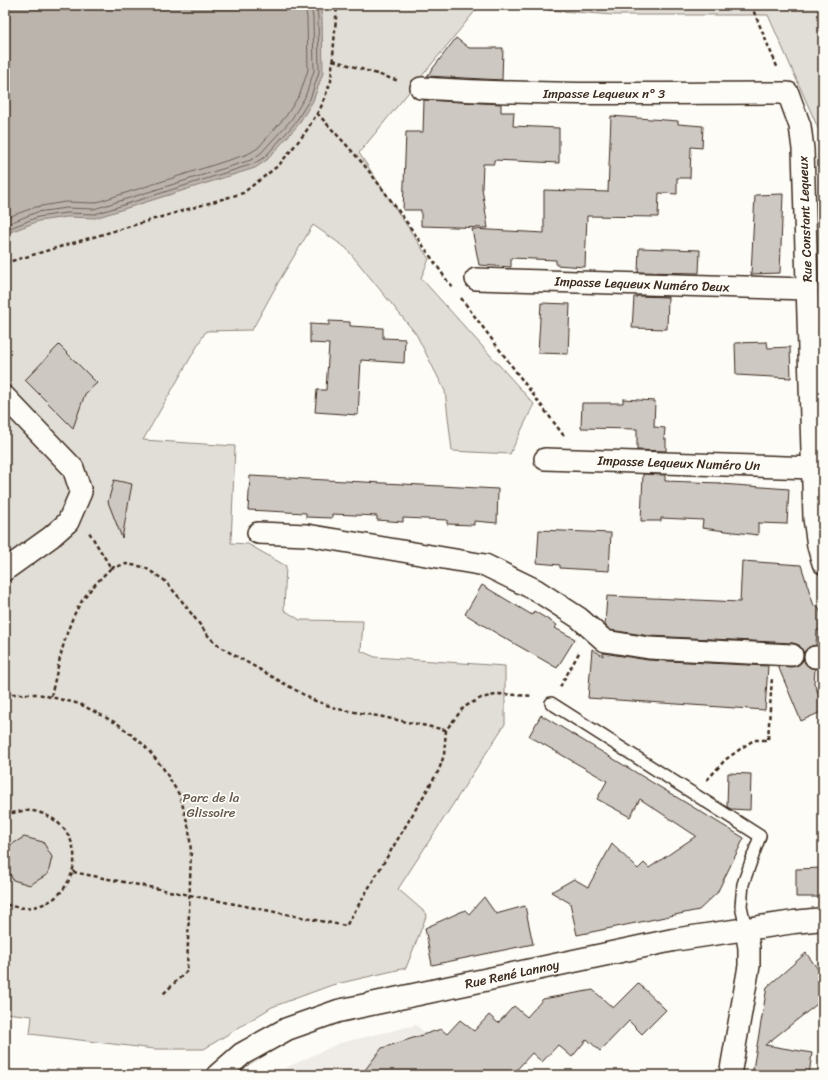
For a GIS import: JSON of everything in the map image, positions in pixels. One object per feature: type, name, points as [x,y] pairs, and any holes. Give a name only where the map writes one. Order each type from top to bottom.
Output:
[{"type":"street","name":"Impasse Lequeux n° 3","points":[[420,88],[463,91],[540,93],[788,93]]},
{"type":"street","name":"Rue Constant Lequeux","points":[[788,93],[800,126],[803,149],[815,525],[818,546],[823,563]]},
{"type":"street","name":"Impasse Lequeux Numéro Deux","points":[[476,279],[807,289]]},
{"type":"street","points":[[5,397],[73,468],[81,492],[68,522],[51,537],[5,570]]},
{"type":"street","name":"Impasse Lequeux Numéro Un","points":[[545,459],[813,468]]},
{"type":"street","points":[[258,533],[307,535],[485,565],[536,590],[579,618],[605,641],[649,648],[783,655]]},
{"type":"street","name":"Rue René Lannoy","points":[[218,1075],[242,1054],[287,1030],[338,1011],[673,940],[823,919]]},
{"type":"street","points":[[730,1075],[749,966],[749,948],[746,929]]},
{"type":"lane","points":[[551,703],[760,836],[743,884],[741,906],[746,929]]},
{"type":"path","points":[[5,263],[243,192],[279,165],[305,133],[321,106],[332,81],[337,5]]},
{"type":"path","points":[[751,5],[788,93]]},
{"type":"path","points":[[333,60],[420,88]]},
{"type":"path","points":[[317,113],[352,150],[406,220],[448,282],[582,460]]},
{"type":"path","points":[[89,532],[111,568]]},
{"type":"path","points":[[51,696],[66,635],[76,611],[93,587],[111,568],[126,564],[144,567],[164,580],[210,638],[222,648],[313,700],[338,709],[446,730]]},
{"type":"path","points":[[73,872],[346,926],[439,770],[444,755],[446,730],[464,707],[481,698],[500,694],[537,696],[551,703],[593,630]]},
{"type":"path","points":[[693,794],[725,760],[743,747],[754,740],[768,740],[783,655]]},
{"type":"path","points":[[5,696],[13,694],[38,694],[51,696],[80,704],[118,724],[144,745],[163,768],[180,796],[189,829],[191,852],[187,971],[163,994]]},
{"type":"path","points":[[5,815],[21,811],[37,812],[52,818],[64,828],[72,842],[75,858],[73,872],[65,888],[54,900],[39,906],[23,908],[6,904],[5,916]]},
{"type":"shaded area","points":[[416,1025],[475,1075],[270,1075],[340,1043]]},
{"type":"green space","name":"Parc de la Glissoire","points":[[5,5],[480,5],[359,153],[429,259],[421,278],[534,404],[510,454],[452,451],[445,391],[416,334],[346,248],[313,225],[279,281],[252,330],[206,331],[143,440],[235,446],[231,543],[248,544],[286,566],[284,610],[300,620],[363,621],[361,651],[375,657],[505,666],[505,724],[398,889],[427,914],[406,968],[332,985],[272,1007],[204,1049],[154,1049],[30,1034],[32,1016],[5,1013]]},
{"type":"green space","points":[[555,5],[823,5],[823,142],[768,15],[614,15],[548,10]]},
{"type":"water","points":[[5,5],[320,5],[322,17],[323,73],[313,101],[298,125],[267,160],[255,168],[95,218],[67,217],[39,221],[5,234]]},
{"type":"building","points":[[456,38],[469,48],[503,48],[502,80],[427,76]]},
{"type":"building","points":[[424,100],[501,104],[501,112],[514,112],[513,126],[559,128],[559,163],[494,160],[494,164],[483,164],[482,188],[488,228],[421,226],[421,210],[403,210],[406,132],[423,132]]},
{"type":"building","points":[[611,116],[678,121],[678,124],[703,126],[702,148],[691,147],[690,178],[677,178],[677,194],[659,193],[658,217],[587,216],[585,267],[556,265],[556,260],[511,258],[511,267],[479,265],[472,229],[544,233],[544,190],[608,192]]},
{"type":"building","points":[[783,194],[780,273],[751,274],[755,195]]},
{"type":"building","points":[[639,248],[700,250],[699,273],[638,272]]},
{"type":"building","points":[[634,297],[668,297],[667,329],[632,328]]},
{"type":"building","points":[[541,303],[570,304],[568,354],[538,353]]},
{"type":"building","points":[[329,321],[350,322],[350,326],[383,328],[383,338],[405,339],[404,363],[361,360],[358,415],[315,412],[317,390],[326,390],[329,344],[310,343],[310,324],[329,325]]},
{"type":"building","points":[[767,342],[768,348],[790,347],[791,378],[736,375],[735,343]]},
{"type":"building","points":[[59,345],[97,383],[85,394],[73,428],[25,380]]},
{"type":"building","points":[[623,399],[655,401],[654,427],[665,428],[664,439],[666,439],[666,451],[637,450],[637,429],[581,428],[582,403],[623,403]]},
{"type":"building","points":[[643,474],[665,475],[665,481],[721,483],[789,489],[787,524],[758,523],[758,535],[702,528],[703,520],[661,518],[661,521],[641,521]]},
{"type":"building","points":[[250,476],[498,489],[497,523],[474,521],[474,525],[447,524],[447,520],[403,518],[403,522],[377,520],[377,516],[332,514],[332,518],[306,517],[306,513],[248,510]]},
{"type":"building","points":[[114,480],[132,484],[122,538],[108,502]]},
{"type":"building","points":[[539,530],[611,533],[609,571],[560,568],[560,565],[537,563]]},
{"type":"building","points":[[742,561],[801,565],[814,606],[818,606],[823,618],[823,631],[817,630],[816,645],[809,647],[804,654],[799,645],[793,643],[650,636],[610,630],[605,625],[607,596],[740,602]]},
{"type":"building","points":[[482,585],[532,615],[534,611],[557,625],[555,628],[575,639],[557,668],[465,614]]},
{"type":"building","points":[[592,649],[603,656],[603,653],[648,660],[768,666],[765,710],[588,698]]},
{"type":"building","points":[[803,658],[809,667],[815,669],[814,683],[823,704],[823,711],[801,721],[778,666],[797,666],[802,662]]},
{"type":"building","points":[[541,715],[744,838],[717,893],[699,910],[577,935],[570,903],[551,892],[574,879],[588,887],[612,844],[638,869],[644,863],[649,868],[696,836],[640,799],[630,817],[597,799],[607,781],[529,736]]},
{"type":"building","points":[[728,773],[751,774],[750,810],[731,809],[727,807]]},
{"type":"building","points":[[24,837],[43,842],[52,857],[48,874],[30,885],[13,880],[5,864],[5,857],[9,846]]},
{"type":"building","points":[[823,868],[823,897],[796,897],[796,869]]},
{"type":"building","points":[[484,897],[496,914],[525,906],[533,944],[432,965],[425,928],[465,910],[469,914]]},
{"type":"building","points":[[806,953],[823,976],[821,1001],[765,1045],[812,1053],[809,1075],[752,1075],[767,987]]},
{"type":"building","points":[[638,983],[666,1010],[642,1034],[629,1021],[600,1051],[587,1039],[572,1057],[558,1045],[542,1062],[532,1053],[512,1075],[361,1075],[382,1048],[441,1029],[447,1034],[460,1020],[474,1031],[489,1015],[498,1023],[514,1006],[527,1017],[543,999],[593,990],[613,1008]]}]
